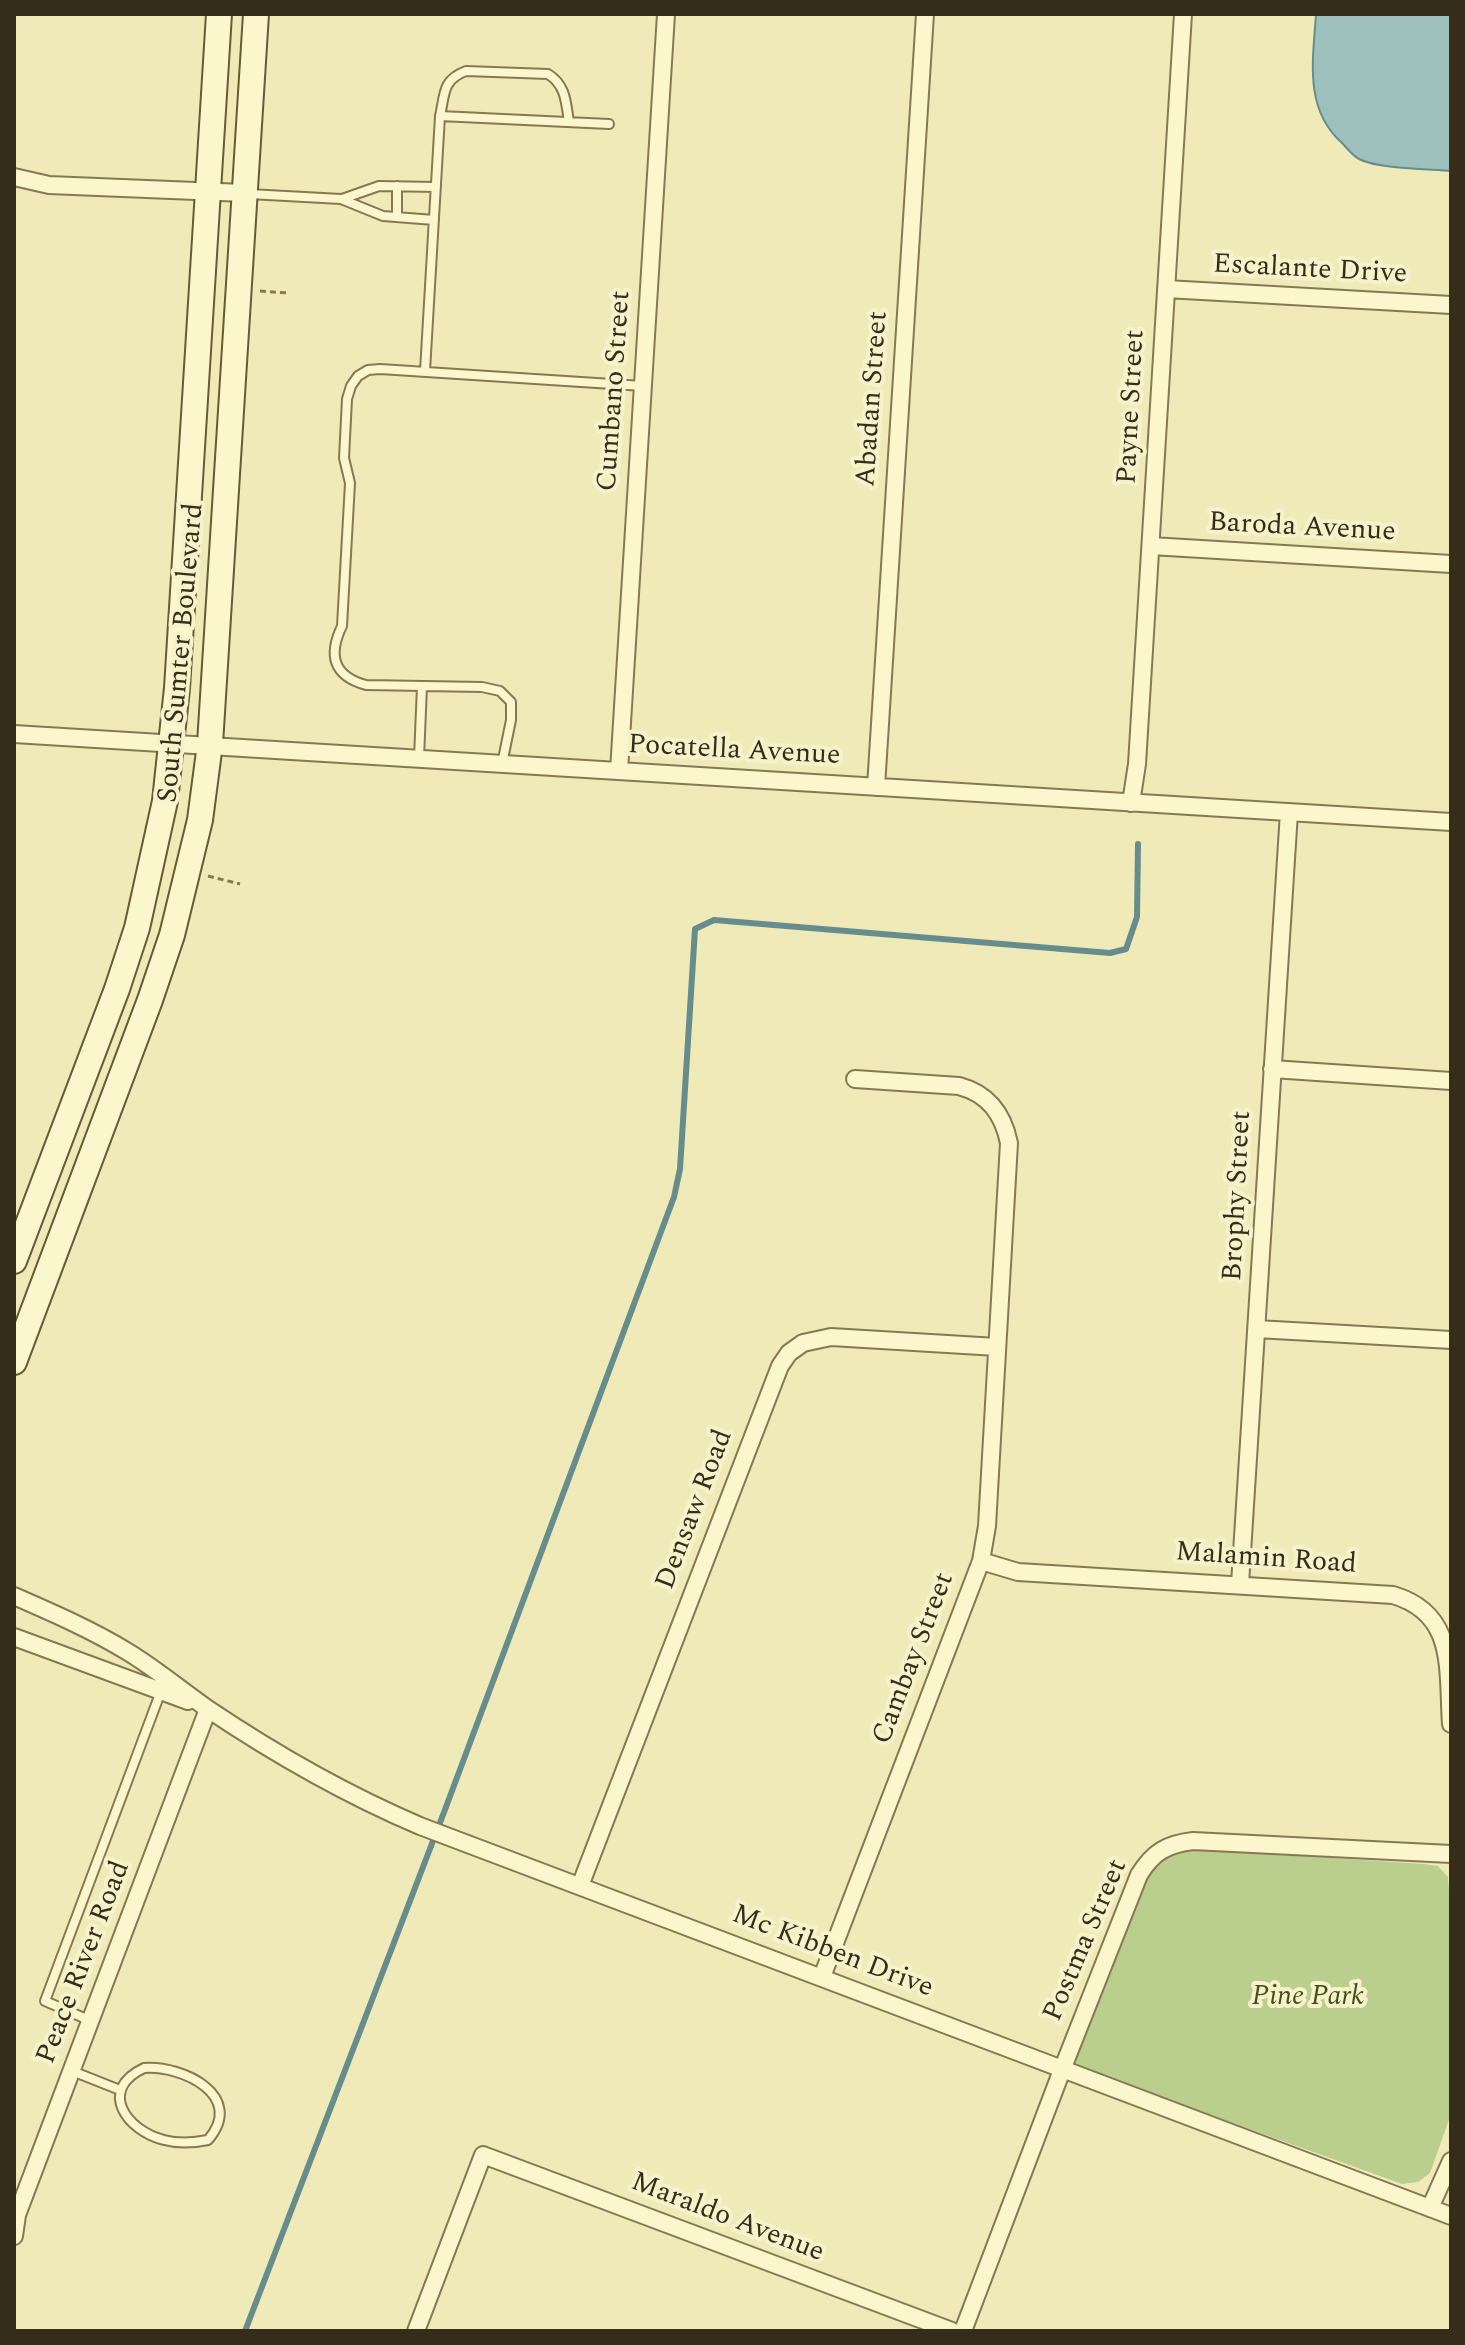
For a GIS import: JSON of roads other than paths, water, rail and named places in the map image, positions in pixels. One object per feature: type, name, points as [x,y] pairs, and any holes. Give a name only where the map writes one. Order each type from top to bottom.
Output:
[{"type":"main road","name":"South Sumter Boulevard","points":[[14,1261],[117,989],[137,928],[160,827],[173,742],[219,14]]},
{"type":"main road","name":"South Sumter Boulevard","points":[[14,1362],[150,1000],[189,872],[210,744],[256,14]]},
{"type":"street","name":"Cumbano Street","points":[[619,771],[666,14]]},
{"type":"street","name":"Abadan Street","points":[[876,787],[925,14]]},
{"type":"street","name":"Payne Street","points":[[1131,803],[1137,764],[1183,14]]},
{"type":"street","points":[[14,177],[49,185],[244,193]]},
{"type":"street","name":"Escalante Drive","points":[[1166,289],[1451,305]]},
{"type":"street","name":"Baroda Avenue","points":[[1151,546],[1451,564]]},
{"type":"street","name":"Pocatella Avenue","points":[[14,734],[1451,822]]},
{"type":"street","name":"Brophy Street","points":[[1240,1584],[1289,812]]},
{"type":"street","points":[[1272,1069],[1451,1081]]},
{"type":"street","name":"Cambay Street","points":[[822,1977],[981,1561],[987,1526],[1009,1143],[996,1108],[981,1095],[959,1086],[855,1079]]},
{"type":"street","points":[[1257,1329],[1451,1340]]},
{"type":"street","name":"Densaw Road","points":[[580,1886],[696,1580],[780,1366],[789,1353],[803,1343],[831,1337],[997,1347]]},
{"type":"street","name":"Malamin Road","points":[[981,1561],[1018,1572],[1393,1595],[1423,1608],[1441,1631],[1446,1648],[1451,1724]]},
{"type":"street","name":"Mc Kibben Drive","points":[[14,1596],[94,1632],[131,1653],[208,1709],[313,1776],[370,1805],[1451,2216]]},
{"type":"street","name":"Mc Kibben Drive","points":[[14,1637],[208,1709]]},
{"type":"street","name":"Peace River Road","points":[[14,2236],[17,2215],[208,1709]]},
{"type":"street","name":"Postma Street","points":[[963,2331],[1062,2070],[1139,1875],[1148,1860],[1160,1849],[1174,1843],[1193,1841],[1451,1854]]},
{"type":"street","name":"Maraldo Avenue","points":[[416,2331],[483,2155],[952,2331]]},
{"type":"street","points":[[1430,2208],[1451,2161]]},
{"type":"lane","points":[[425,371],[440,116],[447,83],[454,75],[466,71],[548,74],[564,91],[569,122]]},
{"type":"lane","points":[[440,116],[609,124]]},
{"type":"lane","points":[[341,199],[379,186],[436,187]]},
{"type":"lane","points":[[397,186],[397,217]]},
{"type":"lane","points":[[244,193],[341,199],[383,216],[434,220]]},
{"type":"lane","points":[[502,764],[511,720],[511,702],[500,691],[482,687],[366,685],[354,682],[337,667],[334,648],[342,626],[350,483],[344,458],[347,399],[351,386],[358,376],[368,370],[643,386]]},
{"type":"lane","points":[[419,758],[422,686]]},
{"type":"lane","points":[[91,2021],[45,2001],[161,1691]]},
{"type":"lane","points":[[144,2068],[164,2068],[190,2076],[203,2084],[218,2104],[218,2129],[208,2140],[181,2143],[162,2140],[129,2119],[120,2101],[120,2090],[132,2073],[144,2068]]},
{"type":"lane","points":[[72,2071],[120,2090]]},
{"type":"water","points":[[1316,14],[1451,14],[1451,171],[1391,167],[1359,159],[1329,129],[1316,99],[1314,82]]},
{"type":"waterway","points":[[245,2331],[446,1807],[674,1197],[680,1169],[695,929],[714,920],[1110,953],[1126,949],[1137,917],[1138,844]]},
{"type":"park label","name":"Pine Park","points":[[1308,1999]]}]
